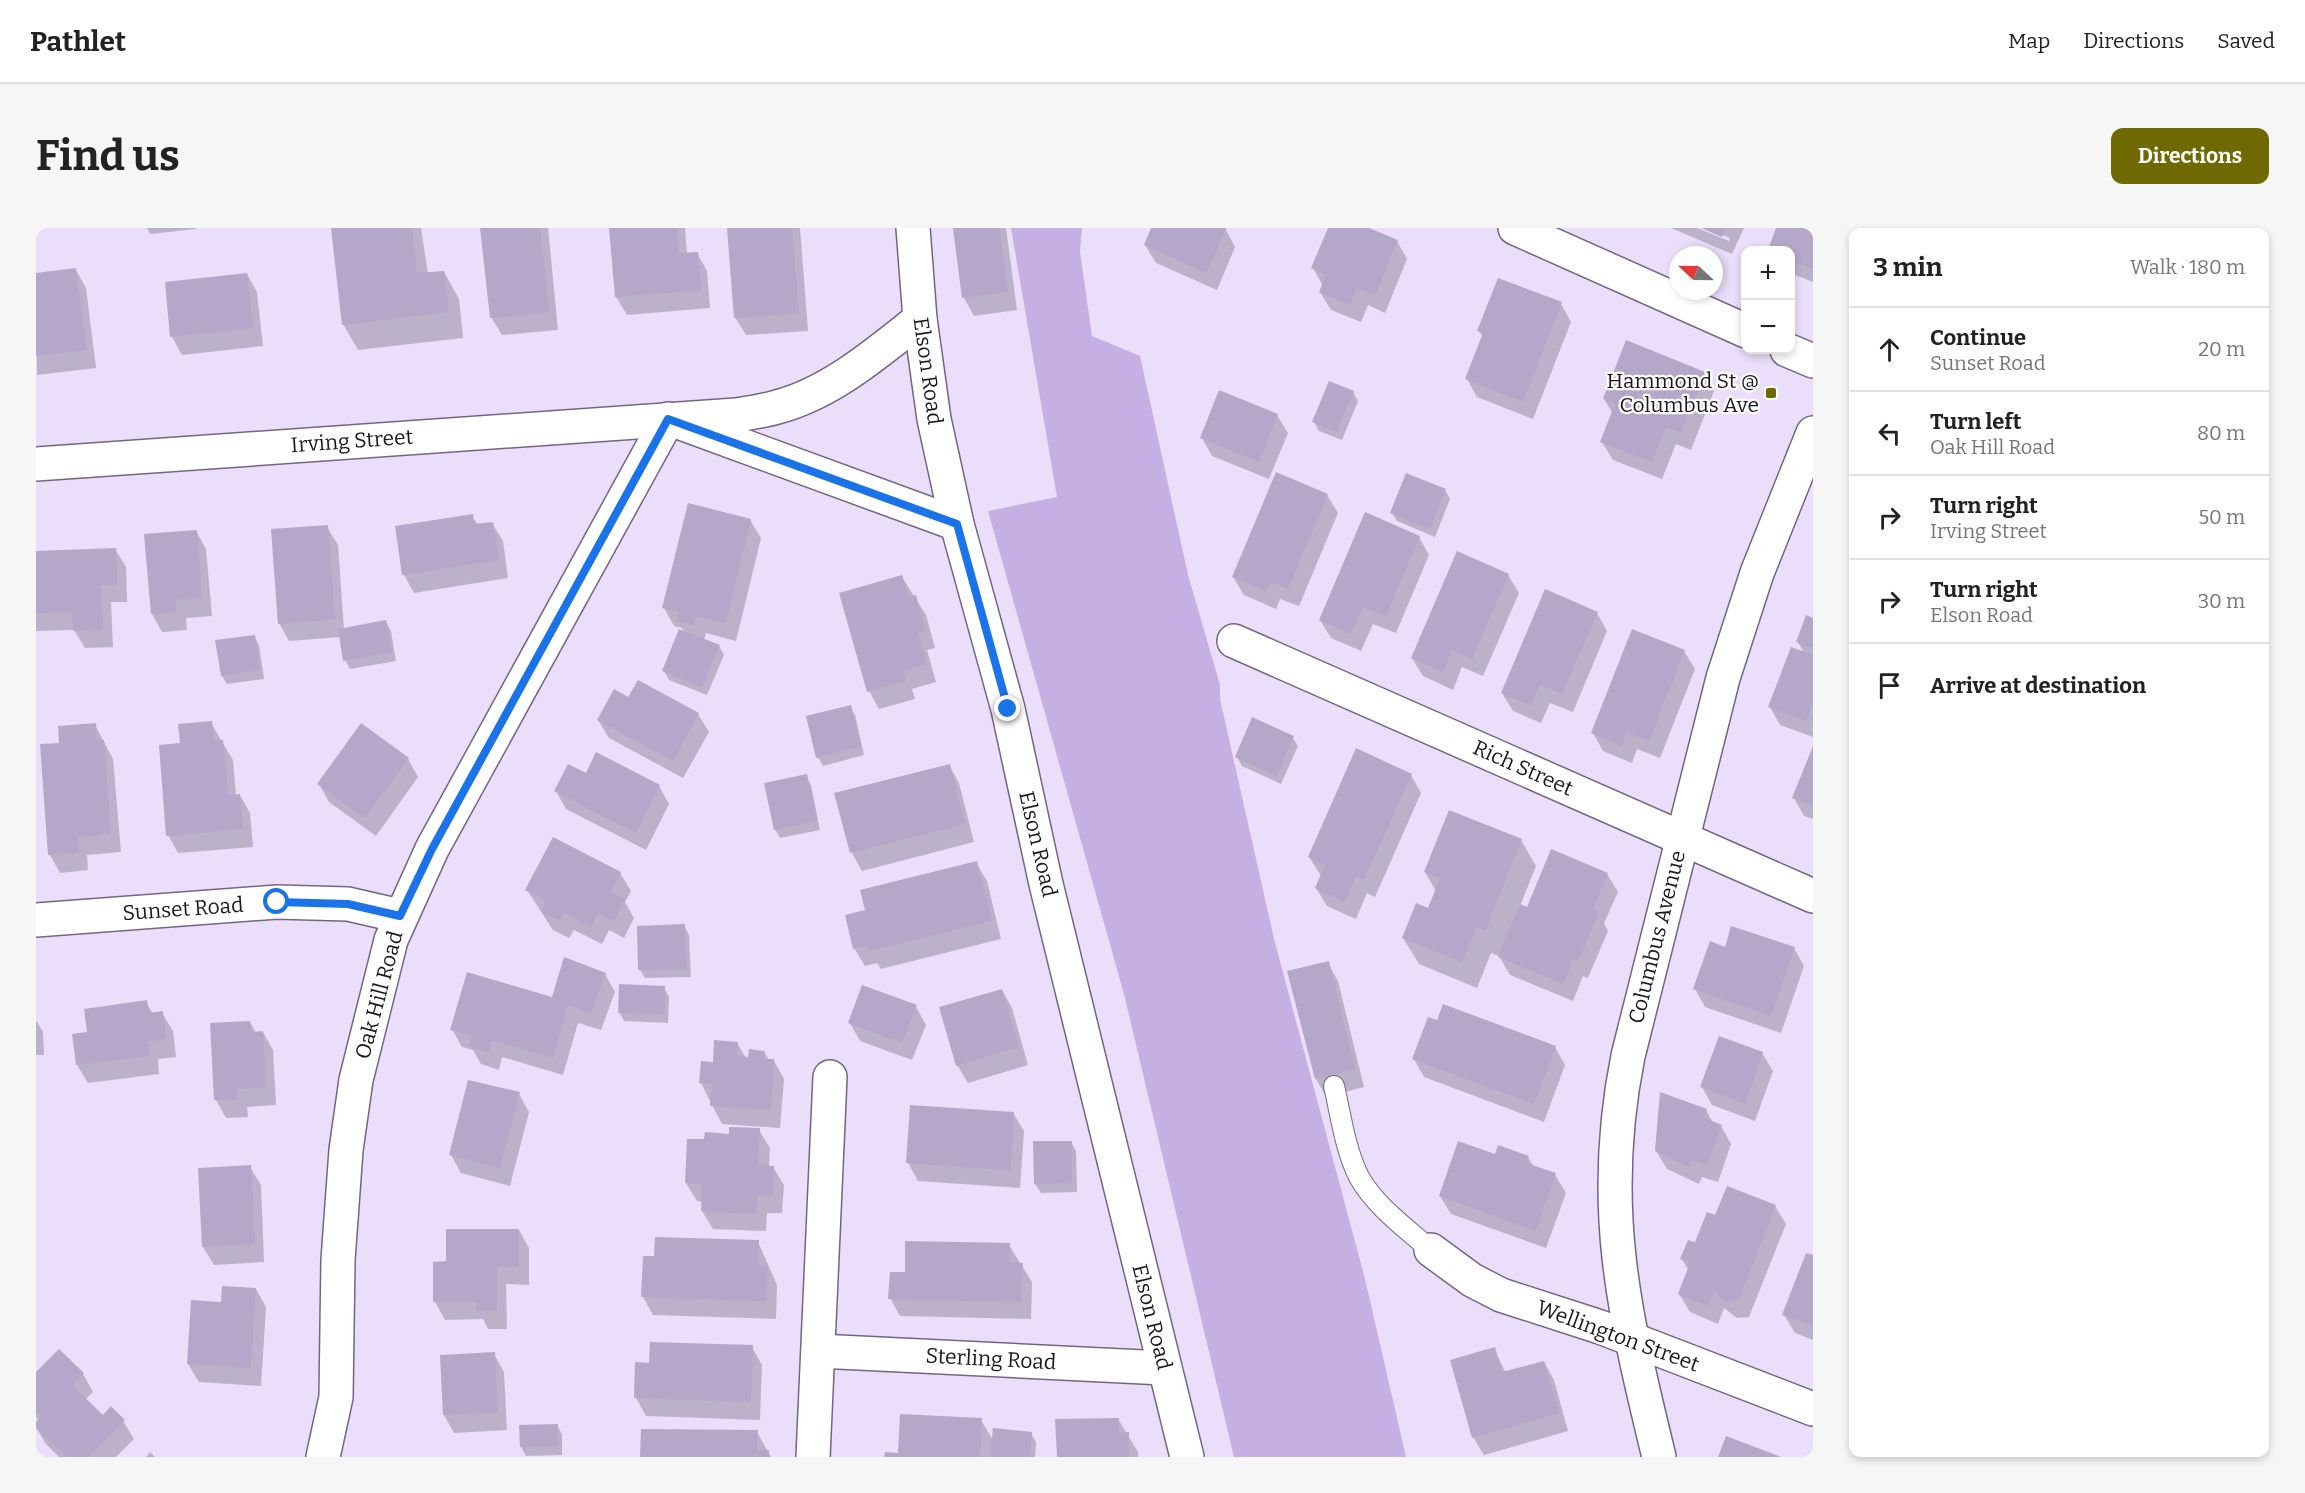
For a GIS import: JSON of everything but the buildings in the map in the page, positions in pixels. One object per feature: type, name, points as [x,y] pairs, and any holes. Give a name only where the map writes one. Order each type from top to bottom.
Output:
[{"type":"street","name":"Elson Road","points":[[913,228],[920,319],[934,419],[957,524],[1008,709],[1046,884],[1186,1457]]},
{"type":"street","points":[[1515,228],[1741,329]]},
{"type":"street","name":"Irving Street","points":[[36,464],[736,415],[778,407],[798,400],[864,361],[920,319]]},
{"type":"street","points":[[1795,353],[1813,361]]},
{"type":"street","name":"Irving Street","points":[[668,419],[957,524]]},
{"type":"street","name":"Oak Hill Road","points":[[323,1457],[336,1396],[338,1260],[346,1150],[356,1080],[370,1019],[400,916],[432,849],[668,419]]},
{"type":"street","name":"Columbus Avenue","points":[[1659,1457],[1630,1339],[1617,1256],[1614,1217],[1617,1118],[1628,1056],[1681,838],[1740,623],[1776,522],[1813,433]]},
{"type":"street","name":"Rich Street","points":[[1234,640],[1813,896]]},
{"type":"street","name":"Sunset Road","points":[[36,920],[277,902],[348,904],[400,916]]},
{"type":"street","points":[[813,1457],[830,1077]]},
{"type":"street","name":"Wellington Street","points":[[1431,1250],[1472,1280],[1502,1295],[1630,1339],[1813,1408]]},
{"type":"street","name":"Sterling Road","points":[[818,1351],[1164,1368]]},
{"type":"lane","points":[[1334,1086],[1350,1155],[1360,1179],[1378,1202],[1431,1250]]},
{"type":"shaded area","points":[[1011,228],[1082,228],[1080,252],[1092,336],[1140,356],[1188,575],[1220,685],[1220,699],[1274,939],[1365,1279],[1406,1457],[1234,1457],[1124,994],[988,511],[1057,497]]},
{"type":"place","name":"Hammond St @ Columbus Ave","points":[[1771,393]]},
{"type":"route","points":[[277,902],[348,904],[400,916],[432,849],[668,419],[957,524],[1008,709]]}]
